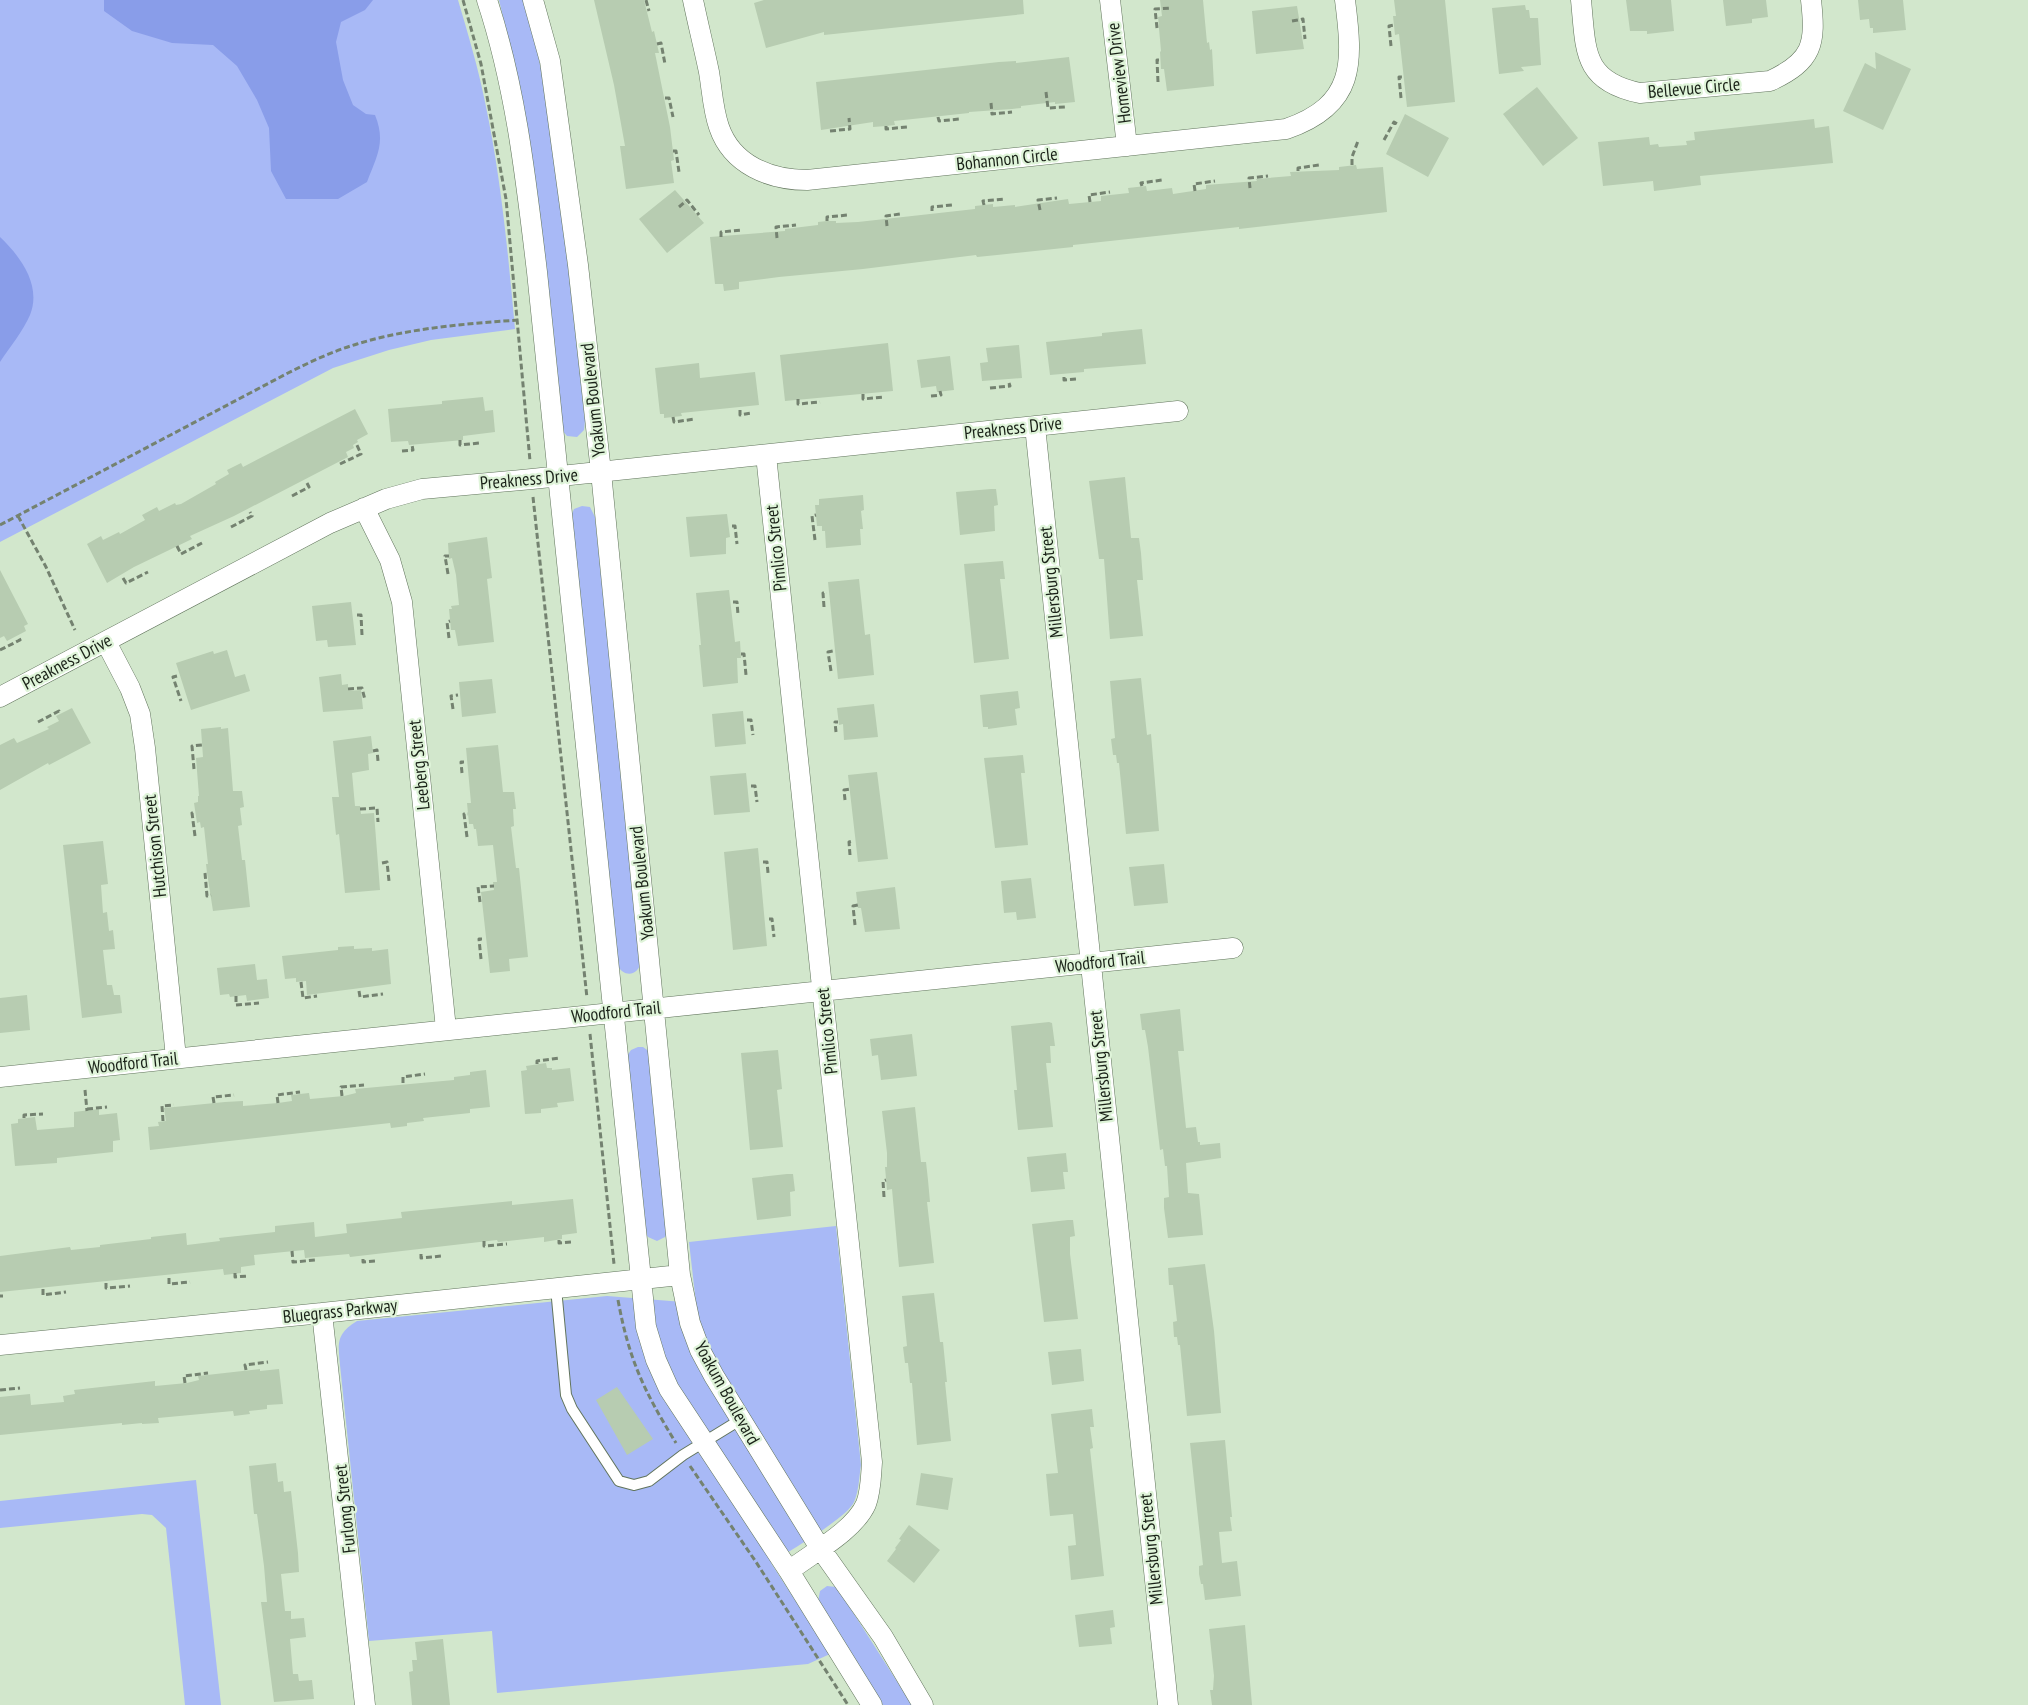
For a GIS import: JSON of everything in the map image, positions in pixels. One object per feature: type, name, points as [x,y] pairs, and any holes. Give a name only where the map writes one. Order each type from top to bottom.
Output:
[{"type":"street","points":[[487,0],[495,23],[519,128],[537,272],[646,1327],[656,1360],[669,1389],[789,1571],[872,1705]]},
{"type":"street","name":"Yoakum Boulevard","points":[[533,0],[550,61],[559,117],[601,472],[680,1275],[690,1323],[700,1350],[740,1420],[820,1548],[883,1636],[923,1705]]},
{"type":"street","name":"Bohannon Circle","points":[[693,0],[719,128],[734,153],[749,166],[771,176],[789,180],[807,180],[1286,129],[1307,122],[1334,101],[1346,75],[1350,58],[1345,0]]},
{"type":"street","name":"Homeview Drive","points":[[1110,0],[1127,146]]},
{"type":"street","name":"Bellevue Circle","points":[[1581,0],[1588,56],[1595,69],[1607,82],[1620,89],[1640,93],[1770,81],[1786,74],[1803,61],[1812,43],[1814,26],[1812,0]]},
{"type":"street","name":"Preakness Drive","points":[[0,698],[330,523],[398,494],[422,489],[1178,411]]},
{"type":"street","name":"Millersburg Street","points":[[1035,426],[1168,1705]]},
{"type":"street","name":"Pimlico Street","points":[[766,455],[872,1462],[870,1489],[865,1505],[851,1524],[789,1571]]},
{"type":"street","name":"Leeberg Street","points":[[364,508],[390,560],[402,602],[446,1029]]},
{"type":"street","name":"Hutchison Street","points":[[106,642],[130,688],[140,714],[144,737],[176,1058]]},
{"type":"street","name":"Woodford Trail","points":[[0,1077],[1233,948]]},
{"type":"street","name":"Bluegrass Parkway","points":[[0,1345],[680,1275]]},
{"type":"street","name":"Furlong Street","points":[[322,1313],[365,1705]]},
{"type":"lane","points":[[556,1288],[566,1395],[572,1409],[619,1481],[634,1485],[649,1481],[683,1455],[740,1420]]},
{"type":"path","points":[[464,0],[481,64],[506,200],[531,465]]},
{"type":"path","points":[[646,0],[649,11]]},
{"type":"path","points":[[1157,28],[1155,9],[1171,8]]},
{"type":"path","points":[[1292,21],[1303,19],[1305,39]]},
{"type":"path","points":[[1391,46],[1389,26],[1394,25]]},
{"type":"path","points":[[657,44],[661,43],[665,64]]},
{"type":"path","points":[[1158,82],[1156,60],[1161,60]]},
{"type":"path","points":[[1401,98],[1399,77],[1403,76]]},
{"type":"path","points":[[1046,92],[1048,108],[1065,107]]},
{"type":"path","points":[[665,98],[669,98],[673,117]]},
{"type":"path","points":[[992,103],[992,114],[1012,112]]},
{"type":"path","points":[[938,117],[939,121],[960,119]]},
{"type":"path","points":[[830,131],[850,129],[849,118]]},
{"type":"path","points":[[1384,140],[1394,122],[1399,125]]},
{"type":"path","points":[[885,126],[886,129],[907,127]]},
{"type":"path","points":[[1352,165],[1358,141]]},
{"type":"path","points":[[673,151],[676,151],[679,172]]},
{"type":"path","points":[[1299,171],[1298,168],[1319,165]]},
{"type":"path","points":[[1250,188],[1248,178],[1268,176]]},
{"type":"path","points":[[1142,186],[1141,183],[1162,180]]},
{"type":"path","points":[[1195,191],[1194,184],[1215,181]]},
{"type":"path","points":[[1090,202],[1089,195],[1110,192]]},
{"type":"path","points":[[1040,210],[1038,200],[1057,198]]},
{"type":"path","points":[[984,205],[983,201],[1005,199]]},
{"type":"path","points":[[680,207],[687,200],[699,215]]},
{"type":"path","points":[[933,211],[932,207],[952,205]]},
{"type":"path","points":[[887,226],[886,216],[900,214]]},
{"type":"path","points":[[827,221],[827,217],[848,216]]},
{"type":"path","points":[[777,238],[776,227],[796,225]]},
{"type":"path","points":[[721,237],[721,232],[742,230]]},
{"type":"path","points":[[0,525],[288,373],[337,351],[404,333],[466,324],[518,320]]},
{"type":"path","points":[[1064,377],[1064,380],[1076,379]]},
{"type":"path","points":[[990,388],[1010,386],[1009,383]]},
{"type":"path","points":[[931,396],[941,395],[940,392]]},
{"type":"path","points":[[863,394],[863,399],[884,397]]},
{"type":"path","points":[[798,399],[798,404],[820,402]]},
{"type":"path","points":[[740,410],[740,415],[751,413]]},
{"type":"path","points":[[673,417],[674,422],[695,420]]},
{"type":"path","points":[[460,441],[460,445],[479,443]]},
{"type":"path","points":[[340,464],[361,454],[356,443]]},
{"type":"path","points":[[402,451],[413,450],[412,445]]},
{"type":"path","points":[[292,496],[309,487],[307,483]]},
{"type":"path","points":[[533,492],[587,1003]]},
{"type":"path","points":[[231,527],[252,516],[250,512]]},
{"type":"path","points":[[815,540],[812,516],[816,515]]},
{"type":"path","points":[[18,516],[46,567],[75,630]]},
{"type":"path","points":[[732,526],[735,526],[737,544]]},
{"type":"path","points":[[177,546],[182,554],[202,543]]},
{"type":"path","points":[[448,574],[445,556],[449,555]]},
{"type":"path","points":[[123,578],[126,583],[148,572]]},
{"type":"path","points":[[824,607],[823,593],[827,593]]},
{"type":"path","points":[[733,602],[737,602],[738,615]]},
{"type":"path","points":[[357,615],[361,615],[362,635]]},
{"type":"path","points":[[449,638],[447,622],[450,621]]},
{"type":"path","points":[[0,650],[20,640],[18,636]]},
{"type":"path","points":[[831,671],[828,652],[833,651]]},
{"type":"path","points":[[741,654],[744,654],[746,675]]},
{"type":"path","points":[[177,676],[173,677],[181,701]]},
{"type":"path","points":[[348,689],[362,688],[365,700]]},
{"type":"path","points":[[453,710],[451,696],[458,695]]},
{"type":"path","points":[[38,722],[59,711],[60,714]]},
{"type":"path","points":[[747,720],[751,720],[753,735]]},
{"type":"path","points":[[836,732],[835,722],[838,722]]},
{"type":"path","points":[[194,769],[192,746],[202,745]]},
{"type":"path","points":[[373,751],[377,750],[378,761]]},
{"type":"path","points":[[462,773],[461,762],[464,762]]},
{"type":"path","points":[[751,786],[755,786],[757,802]]},
{"type":"path","points":[[845,800],[844,790],[850,789]]},
{"type":"path","points":[[360,809],[377,808],[378,822]]},
{"type":"path","points":[[195,813],[192,813],[195,836]]},
{"type":"path","points":[[467,837],[464,814],[468,814]]},
{"type":"path","points":[[850,855],[849,842],[853,841]]},
{"type":"path","points":[[382,862],[387,862],[389,881]]},
{"type":"path","points":[[763,862],[767,862],[768,873]]},
{"type":"path","points":[[205,873],[207,896],[211,895]]},
{"type":"path","points":[[480,902],[478,888],[494,886]]},
{"type":"path","points":[[855,925],[853,906],[858,905]]},
{"type":"path","points":[[769,919],[772,919],[774,937]]},
{"type":"path","points":[[481,959],[479,939],[482,939]]},
{"type":"path","points":[[301,982],[303,998],[317,996]]},
{"type":"path","points":[[359,991],[360,997],[383,994]]},
{"type":"path","points":[[236,996],[236,1005],[259,1003]]},
{"type":"path","points":[[589,1028],[614,1267]]},
{"type":"path","points":[[537,1064],[537,1061],[560,1058]]},
{"type":"path","points":[[403,1083],[403,1077],[425,1074]]},
{"type":"path","points":[[342,1096],[341,1087],[364,1085]]},
{"type":"path","points":[[85,1090],[87,1110],[107,1107]]},
{"type":"path","points":[[278,1103],[277,1095],[300,1092]]},
{"type":"path","points":[[214,1103],[213,1097],[234,1095]]},
{"type":"path","points":[[163,1121],[162,1106],[174,1105]]},
{"type":"path","points":[[24,1118],[24,1115],[43,1114]]},
{"type":"path","points":[[884,1197],[883,1180],[886,1180]]},
{"type":"path","points":[[559,1240],[559,1243],[571,1242]]},
{"type":"path","points":[[484,1241],[484,1246],[507,1244]]},
{"type":"path","points":[[292,1251],[293,1262],[316,1260]]},
{"type":"path","points":[[421,1254],[421,1258],[442,1256]]},
{"type":"path","points":[[363,1259],[363,1262],[375,1261]]},
{"type":"path","points":[[235,1273],[236,1277],[248,1276]]},
{"type":"path","points":[[169,1278],[169,1284],[190,1282]]},
{"type":"path","points":[[106,1283],[106,1288],[130,1286]]},
{"type":"path","points":[[43,1289],[43,1295],[66,1292]]},
{"type":"path","points":[[246,1370],[245,1365],[268,1362]]},
{"type":"path","points":[[185,1383],[184,1376],[208,1373]]},
{"type":"path","points":[[0,1390],[20,1388]]},
{"type":"path","points":[[687,1462],[756,1562],[848,1705]]},
{"type":"shaded area","points":[[0,0],[458,0],[473,51],[491,130],[515,329],[431,340],[389,350],[333,368],[0,542]]},
{"type":"shaded area","points":[[104,0],[373,0],[365,10],[341,22],[336,42],[343,80],[353,105],[366,114],[375,115],[380,133],[379,149],[367,182],[338,199],[286,199],[271,171],[269,128],[257,100],[237,66],[213,45],[172,43],[132,31],[104,11]]},
{"type":"shaded area","points":[[499,0],[523,0],[537,50],[553,128],[585,421],[584,430],[577,437],[567,436],[562,430],[532,157],[521,92]]},
{"type":"shaded area","points":[[0,237],[15,253],[27,272],[31,282],[33,304],[20,333],[0,362]]},
{"type":"shaded area","points":[[582,506],[590,507],[595,517],[641,962],[637,970],[630,974],[623,972],[617,965],[571,516],[574,509]]},
{"type":"shaded area","points":[[643,1047],[650,1052],[667,1233],[665,1237],[657,1241],[648,1237],[645,1232],[627,1056],[631,1050]]},
{"type":"shaded area","points":[[836,1226],[861,1465],[858,1489],[854,1502],[841,1517],[771,1563],[830,1654],[808,1664],[497,1693],[492,1631],[369,1641],[339,1351],[340,1340],[345,1330],[357,1321],[607,1296],[696,1303],[689,1242]]},
{"type":"shaded area","points":[[196,1480],[221,1705],[185,1705],[166,1528],[152,1515],[142,1514],[0,1528],[0,1501]]},
{"type":"shaded area","points":[[827,1586],[836,1587],[840,1592],[912,1705],[883,1705],[818,1602],[820,1591]]},
{"type":"building","points":[[594,0],[644,0],[659,53],[655,53],[670,127],[674,183],[626,189],[620,146],[625,146],[614,85]]},
{"type":"building","points":[[764,0],[1023,0],[1024,14],[824,35],[824,32],[766,48],[754,3]]},
{"type":"building","points":[[1160,0],[1203,0],[1207,43],[1209,42],[1210,50],[1212,49],[1214,86],[1167,91],[1164,69],[1161,69],[1158,17],[1162,16]]},
{"type":"building","points":[[1394,0],[1445,0],[1455,102],[1407,107],[1399,34],[1395,35]]},
{"type":"building","points":[[1626,0],[1671,0],[1674,31],[1647,34],[1647,31],[1630,31]]},
{"type":"building","points":[[1723,0],[1766,0],[1768,17],[1752,19],[1752,23],[1726,26]]},
{"type":"building","points":[[1858,0],[1903,0],[1906,30],[1873,33],[1869,19],[1860,20]]},
{"type":"building","points":[[1525,5],[1526,10],[1529,10],[1530,18],[1538,18],[1541,65],[1521,67],[1524,71],[1499,74],[1492,8]]},
{"type":"building","points":[[1297,6],[1304,49],[1256,54],[1252,11]]},
{"type":"building","points":[[1875,52],[1911,69],[1883,130],[1843,111],[1865,63],[1876,69]]},
{"type":"building","points":[[1069,57],[1075,102],[1055,104],[1055,102],[1021,106],[1021,108],[894,121],[895,125],[886,126],[873,127],[873,122],[821,130],[816,82],[999,62],[1016,61],[1016,63]]},
{"type":"building","points":[[1537,87],[1578,138],[1543,166],[1503,114]]},
{"type":"building","points":[[1405,114],[1449,138],[1428,177],[1386,154]]},
{"type":"building","points":[[1814,119],[1815,128],[1829,126],[1833,163],[1700,176],[1701,185],[1654,191],[1653,181],[1603,186],[1598,142],[1649,137],[1650,145],[1658,144],[1659,147],[1687,145],[1686,141],[1695,140],[1694,132]]},
{"type":"building","points":[[1356,165],[1357,169],[1383,167],[1387,212],[779,277],[739,282],[739,289],[724,291],[723,284],[715,284],[710,237],[785,231],[785,229],[818,225],[818,222],[827,221],[858,222],[975,209],[975,206],[993,204],[993,207],[1015,205],[1015,207],[1068,199],[1069,204],[1101,201],[1101,196],[1129,193],[1128,188],[1146,186],[1147,191],[1172,188],[1173,194],[1206,189],[1206,185],[1257,181],[1256,179],[1291,176],[1290,172],[1339,170],[1339,167]]},
{"type":"building","points":[[675,190],[704,223],[667,253],[639,219]]},
{"type":"building","points":[[1142,329],[1146,364],[1084,369],[1084,372],[1050,375],[1046,342]]},
{"type":"building","points":[[888,343],[893,391],[785,401],[780,355]]},
{"type":"building","points":[[1019,345],[1022,378],[982,381],[980,363],[988,362],[986,348]]},
{"type":"building","points":[[950,356],[954,390],[937,392],[936,386],[921,388],[917,360]]},
{"type":"building","points":[[699,363],[700,378],[755,372],[759,405],[681,413],[682,416],[664,418],[664,414],[660,414],[655,368]]},
{"type":"building","points":[[483,397],[485,411],[493,410],[495,432],[463,436],[463,440],[409,445],[408,441],[391,442],[388,409],[442,404],[442,401]]},
{"type":"building","points":[[355,409],[368,434],[357,440],[358,442],[353,445],[354,448],[346,452],[348,457],[190,536],[192,539],[107,583],[87,544],[101,536],[103,540],[119,532],[120,534],[145,520],[142,515],[157,507],[159,511],[175,503],[176,505],[181,504],[216,484],[215,482],[229,474],[227,470],[241,463],[243,467]]},
{"type":"building","points":[[1125,477],[1131,538],[1139,538],[1141,553],[1143,580],[1137,580],[1143,636],[1110,639],[1104,559],[1099,559],[1089,481]]},
{"type":"building","points":[[996,489],[998,505],[994,506],[995,531],[960,535],[956,492]]},
{"type":"building","points":[[863,495],[861,545],[826,548],[825,531],[822,531],[822,526],[817,526],[815,505],[819,505],[819,499]]},
{"type":"building","points":[[727,514],[730,537],[726,538],[726,554],[690,557],[686,517]]},
{"type":"building","points":[[487,537],[492,578],[487,579],[494,642],[458,646],[455,630],[451,630],[449,609],[452,609],[451,606],[459,605],[456,575],[452,558],[449,559],[448,543]]},
{"type":"building","points":[[1003,561],[1005,579],[1000,579],[1009,659],[974,663],[964,564]]},
{"type":"building","points":[[0,570],[28,624],[24,626],[26,631],[7,641],[4,636],[0,638]]},
{"type":"building","points":[[859,579],[865,635],[870,634],[874,675],[838,679],[828,582]]},
{"type":"building","points":[[729,590],[735,642],[740,641],[741,658],[737,658],[738,683],[703,687],[696,593]]},
{"type":"building","points":[[351,602],[356,645],[328,647],[327,640],[316,641],[312,606]]},
{"type":"building","points":[[227,650],[235,677],[245,674],[250,691],[191,710],[176,663],[213,651],[214,654]]},
{"type":"building","points":[[341,674],[342,685],[348,684],[348,691],[361,690],[363,709],[323,712],[319,677]]},
{"type":"building","points":[[1141,678],[1147,735],[1151,734],[1159,831],[1126,834],[1119,763],[1117,763],[1116,755],[1113,755],[1111,739],[1115,738],[1110,681]]},
{"type":"building","points":[[492,679],[496,713],[462,717],[459,682]]},
{"type":"building","points":[[1018,691],[1020,708],[1015,709],[1017,725],[988,729],[988,727],[983,727],[980,695]]},
{"type":"building","points":[[874,704],[878,737],[844,740],[843,724],[839,725],[837,708]]},
{"type":"building","points":[[72,708],[91,743],[49,765],[48,763],[0,790],[0,745],[14,738],[17,743],[49,729],[47,727],[59,721],[56,716]]},
{"type":"building","points":[[743,711],[746,744],[715,747],[712,714]]},
{"type":"building","points":[[221,727],[221,729],[228,728],[233,791],[242,791],[244,807],[240,808],[242,825],[238,826],[242,860],[245,860],[250,907],[213,911],[206,864],[208,864],[204,827],[201,828],[200,822],[197,823],[194,803],[198,802],[199,796],[196,758],[203,757],[201,729]]},
{"type":"building","points":[[371,736],[373,753],[368,754],[369,770],[352,773],[355,806],[360,806],[361,814],[374,813],[380,890],[345,893],[339,834],[336,835],[332,797],[339,797],[333,741]]},
{"type":"building","points":[[498,745],[503,792],[514,792],[516,809],[513,809],[514,826],[511,827],[516,868],[519,868],[528,957],[509,959],[510,971],[490,973],[481,892],[494,890],[493,882],[497,882],[493,845],[478,846],[476,829],[473,824],[469,824],[467,803],[471,803],[466,748]]},
{"type":"building","points":[[1023,755],[1025,773],[1021,773],[1028,845],[995,848],[984,758]]},
{"type":"building","points":[[877,772],[888,859],[858,862],[848,775]]},
{"type":"building","points":[[746,773],[750,812],[714,815],[710,776]]},
{"type":"building","points":[[103,841],[108,884],[101,885],[103,913],[107,912],[109,931],[113,930],[115,949],[103,950],[107,985],[112,985],[114,995],[120,995],[122,1013],[82,1018],[63,845]]},
{"type":"building","points":[[758,848],[767,946],[733,950],[724,852]]},
{"type":"building","points":[[1164,864],[1168,903],[1134,906],[1129,867]]},
{"type":"building","points":[[1031,878],[1036,918],[1017,920],[1016,912],[1004,913],[1001,881]]},
{"type":"building","points":[[895,887],[900,929],[865,932],[856,892]]},
{"type":"building","points":[[354,946],[354,949],[372,948],[372,951],[388,949],[391,984],[307,995],[306,981],[296,982],[296,978],[285,979],[282,956]]},
{"type":"building","points":[[255,964],[257,980],[267,979],[269,998],[247,1001],[246,995],[230,997],[229,994],[220,995],[217,968]]},
{"type":"building","points":[[27,995],[30,1030],[0,1033],[0,998]]},
{"type":"building","points":[[1180,1009],[1184,1051],[1178,1051],[1186,1128],[1196,1127],[1200,1145],[1220,1143],[1221,1158],[1186,1163],[1188,1193],[1199,1194],[1203,1235],[1168,1238],[1164,1208],[1164,1198],[1169,1197],[1167,1166],[1165,1166],[1163,1149],[1160,1150],[1148,1047],[1145,1030],[1142,1030],[1140,1014]]},
{"type":"building","points":[[1052,1023],[1055,1046],[1050,1046],[1051,1063],[1046,1063],[1053,1127],[1018,1130],[1011,1026]]},
{"type":"building","points":[[912,1034],[917,1076],[881,1080],[878,1055],[872,1056],[870,1039]]},
{"type":"building","points":[[778,1050],[782,1089],[777,1090],[783,1147],[750,1150],[741,1053]]},
{"type":"building","points":[[546,1063],[547,1068],[552,1068],[552,1070],[570,1068],[574,1101],[557,1103],[558,1107],[541,1109],[541,1113],[525,1114],[521,1071],[527,1070],[526,1066]]},
{"type":"building","points":[[486,1070],[490,1107],[470,1109],[470,1113],[423,1118],[424,1121],[391,1128],[390,1123],[150,1150],[148,1127],[159,1126],[158,1122],[166,1121],[164,1108],[243,1101],[243,1106],[278,1103],[292,1101],[291,1095],[309,1093],[310,1099],[344,1096],[356,1093],[355,1089],[454,1080],[454,1077],[470,1075],[470,1072]]},
{"type":"building","points":[[915,1107],[921,1162],[926,1162],[930,1202],[927,1202],[934,1263],[899,1267],[892,1189],[887,1190],[885,1167],[887,1167],[887,1153],[882,1111]]},
{"type":"building","points":[[99,1109],[99,1115],[117,1113],[120,1140],[113,1141],[113,1152],[57,1158],[57,1163],[15,1166],[11,1124],[18,1123],[18,1119],[35,1117],[37,1130],[74,1127],[74,1112]]},
{"type":"building","points":[[1066,1153],[1068,1172],[1063,1172],[1065,1189],[1031,1192],[1027,1157]]},
{"type":"building","points":[[793,1174],[795,1191],[790,1192],[791,1216],[757,1220],[752,1178]]},
{"type":"building","points":[[573,1199],[577,1233],[562,1235],[562,1239],[544,1242],[544,1237],[498,1242],[497,1240],[350,1257],[349,1254],[305,1258],[304,1250],[254,1255],[255,1265],[241,1267],[241,1273],[224,1275],[223,1269],[0,1292],[0,1256],[70,1247],[71,1250],[100,1247],[100,1245],[186,1233],[187,1245],[220,1241],[219,1238],[275,1232],[275,1226],[314,1222],[315,1237],[347,1233],[346,1224],[402,1218],[401,1212],[512,1201],[512,1205]]},
{"type":"building","points":[[1073,1220],[1075,1236],[1070,1237],[1070,1254],[1078,1319],[1044,1322],[1032,1224]]},
{"type":"building","points":[[1205,1264],[1221,1413],[1187,1416],[1180,1345],[1178,1345],[1177,1337],[1174,1337],[1173,1322],[1177,1321],[1173,1285],[1169,1285],[1168,1268]]},
{"type":"building","points":[[934,1293],[940,1342],[943,1342],[951,1441],[917,1445],[912,1383],[910,1383],[908,1363],[905,1363],[903,1347],[907,1346],[902,1296]]},
{"type":"building","points":[[1081,1349],[1084,1381],[1052,1385],[1048,1352]]},
{"type":"building","points":[[260,1369],[260,1371],[279,1369],[283,1404],[267,1405],[267,1409],[234,1416],[233,1411],[158,1418],[159,1423],[122,1425],[122,1423],[0,1435],[0,1397],[30,1394],[31,1405],[64,1402],[63,1396],[75,1394],[74,1390],[155,1381],[155,1386],[187,1383],[199,1380],[198,1376]]},
{"type":"building","points":[[617,1387],[653,1439],[627,1455],[596,1400]]},
{"type":"building","points":[[1092,1409],[1094,1427],[1090,1427],[1093,1448],[1090,1449],[1104,1576],[1071,1580],[1068,1546],[1076,1545],[1073,1514],[1050,1516],[1046,1474],[1058,1473],[1051,1414]]},
{"type":"building","points":[[1225,1440],[1232,1531],[1219,1532],[1222,1563],[1237,1561],[1241,1596],[1205,1600],[1199,1574],[1199,1566],[1203,1565],[1190,1443]]},
{"type":"building","points":[[276,1463],[278,1482],[283,1481],[284,1492],[291,1491],[298,1553],[299,1572],[281,1574],[285,1611],[291,1611],[291,1619],[304,1618],[306,1637],[290,1639],[293,1674],[298,1674],[299,1681],[312,1680],[314,1699],[274,1702],[261,1602],[267,1602],[264,1566],[257,1514],[254,1514],[249,1466]]},
{"type":"building","points":[[921,1473],[953,1478],[948,1510],[916,1505]]},
{"type":"building","points":[[909,1525],[940,1550],[914,1583],[887,1561]]},
{"type":"building","points":[[1113,1610],[1115,1627],[1110,1628],[1112,1644],[1079,1647],[1075,1615]]},
{"type":"building","points":[[1245,1625],[1252,1705],[1212,1705],[1210,1690],[1213,1690],[1214,1676],[1209,1629]]},
{"type":"building","points":[[443,1639],[450,1705],[412,1705],[409,1672],[413,1671],[412,1660],[417,1660],[415,1642]]}]
